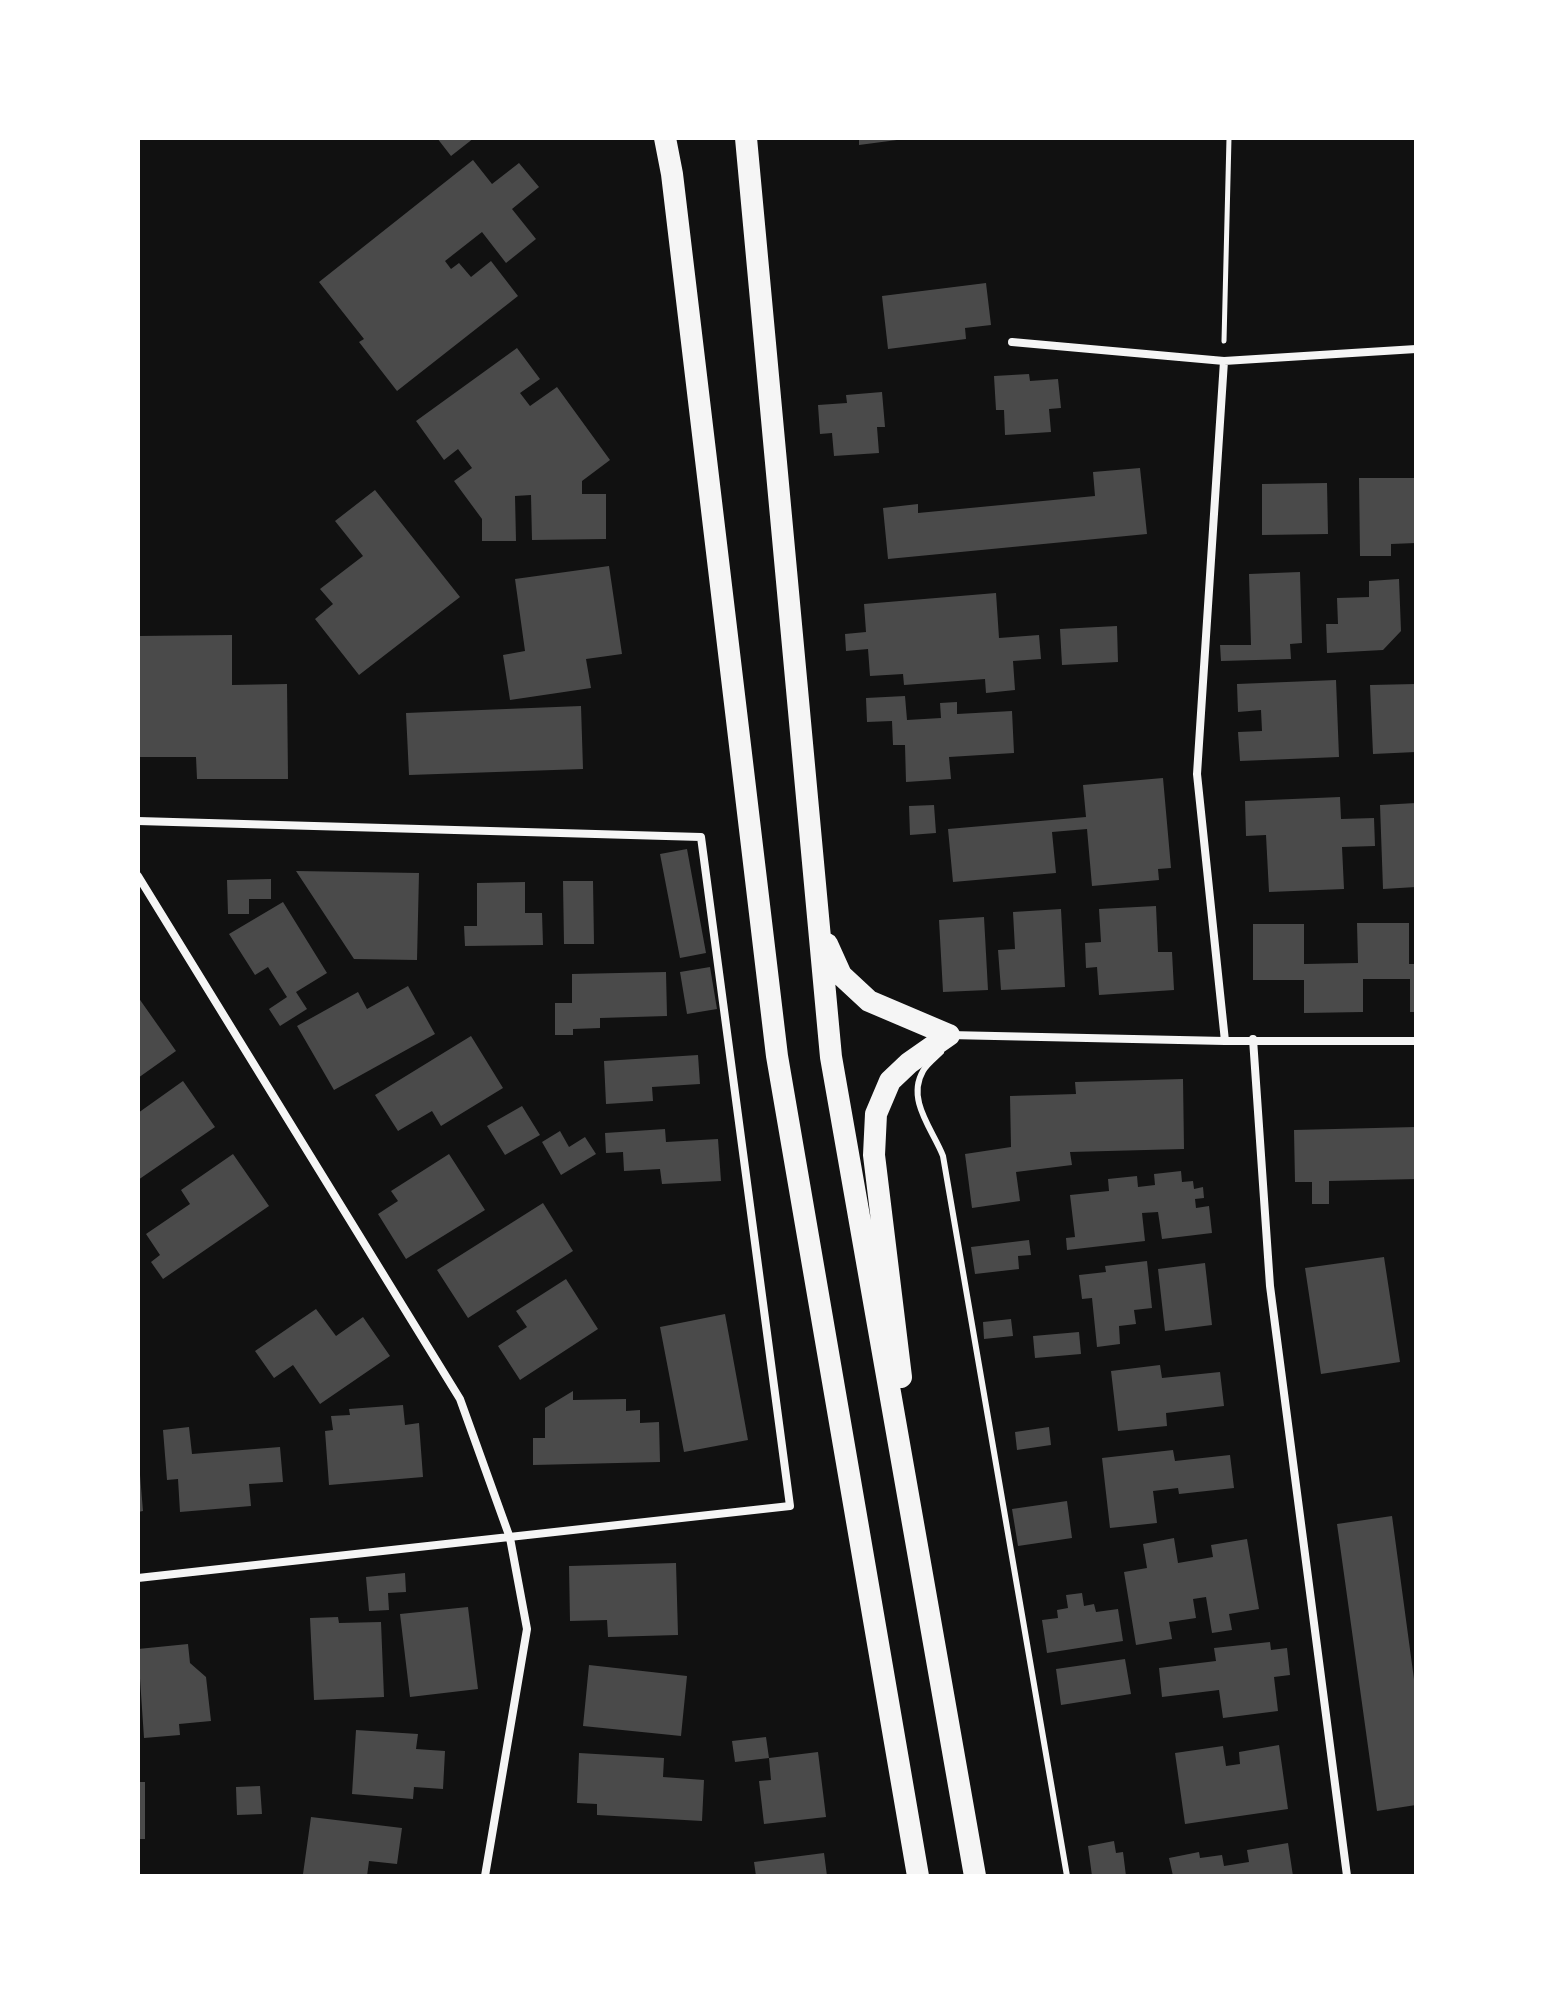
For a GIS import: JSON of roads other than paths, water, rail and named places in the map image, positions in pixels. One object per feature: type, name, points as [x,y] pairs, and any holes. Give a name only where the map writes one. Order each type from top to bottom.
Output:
[{"type":"highway","points":[[665,138],[672,174],[777,1056],[918,1876]]},
{"type":"highway","points":[[746,138],[831,1057],[975,1876]]},
{"type":"highway","points":[[819,928],[841,975],[869,1001],[953,1035]]},
{"type":"highway","points":[[931,1629],[874,1155],[876,1114],[890,1081],[909,1063],[953,1035]]},
{"type":"street","points":[[1012,342],[1224,361],[1416,349]]},
{"type":"street","points":[[1224,361],[1197,774],[1225,1041]]},
{"type":"street","points":[[138,821],[701,837],[790,1506],[138,1578]]},
{"type":"street","points":[[138,876],[460,1399],[510,1538],[527,1629],[485,1876]]},
{"type":"street","points":[[953,1035],[1225,1041],[1416,1041]]},
{"type":"street","points":[[1253,1039],[1270,1286],[1347,1876]]},
{"type":"lane","points":[[953,1035],[923,1070],[918,1087],[921,1114],[943,1156],[1067,1876]]}]
